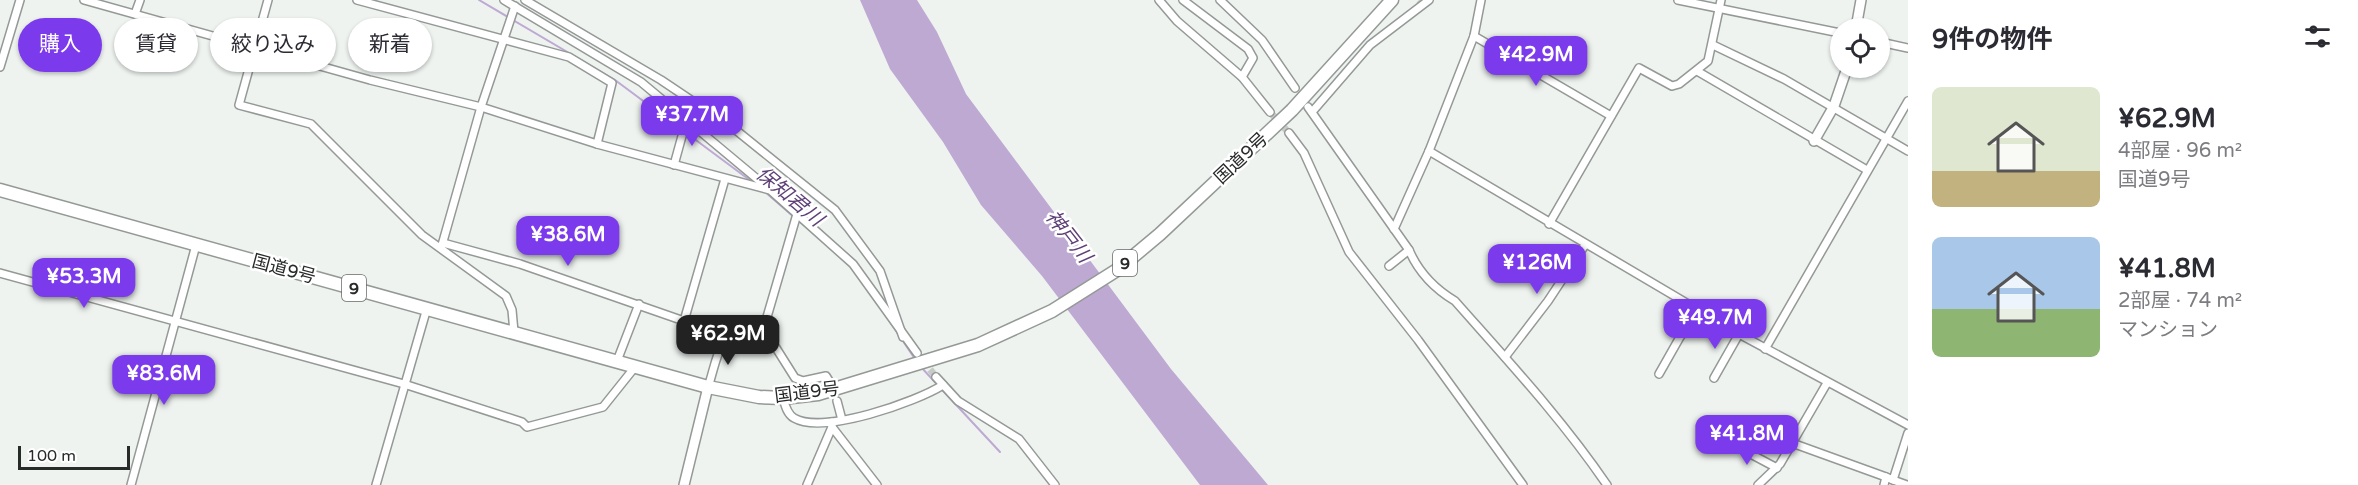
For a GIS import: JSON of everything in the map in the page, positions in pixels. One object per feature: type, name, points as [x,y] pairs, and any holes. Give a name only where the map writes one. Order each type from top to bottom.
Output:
[{"type":"highway","name":"国道9号","points":[[0,190],[708,387],[759,397],[783,398],[818,394],[857,384],[978,345],[1052,311],[1117,270],[1160,234],[1292,110],[1392,0]]},
{"type":"highway","name":"国道9号","points":[[1370,23],[1400,0]]},
{"type":"street","points":[[0,67],[20,0]]},
{"type":"street","points":[[84,0],[210,36]]},
{"type":"street","points":[[135,14],[140,0]]},
{"type":"street","points":[[263,18],[268,0]]},
{"type":"street","points":[[357,0],[569,57],[612,83],[597,144]]},
{"type":"street","points":[[504,0],[641,81],[770,190],[853,264],[903,337],[917,353]]},
{"type":"street","points":[[525,0],[680,93],[737,132],[835,210],[880,271],[903,337]]},
{"type":"street","points":[[1159,0],[1177,21],[1242,77],[1270,112]]},
{"type":"street","points":[[1183,0],[1248,49],[1253,58],[1242,77]]},
{"type":"street","points":[[1220,0],[1262,40],[1295,88]]},
{"type":"street","points":[[1394,229],[1429,151],[1474,36],[1481,0]]},
{"type":"street","points":[[1677,0],[1830,31]]},
{"type":"street","points":[[1549,224],[1639,68],[1672,86],[1679,84],[1708,61],[1721,0]]},
{"type":"street","points":[[1858,18],[1861,0]]},
{"type":"street","points":[[1424,2],[1370,45],[1310,109],[1409,249],[1415,264],[1442,293],[1455,301],[1505,357],[1575,438],[1607,485]]},
{"type":"street","points":[[442,246],[481,107],[515,6]]},
{"type":"street","points":[[0,31],[10,33]]},
{"type":"street","points":[[1474,36],[1611,116]]},
{"type":"street","points":[[1890,44],[1908,48]]},
{"type":"street","points":[[1713,45],[1834,106],[1908,151]]},
{"type":"street","points":[[336,70],[481,107],[597,144],[770,190]]},
{"type":"street","points":[[1697,71],[1867,170]]},
{"type":"street","points":[[248,72],[239,105],[311,124],[347,157],[390,206],[506,296],[512,310],[514,332]]},
{"type":"street","points":[[1814,141],[1834,106],[1844,78]]},
{"type":"street","points":[[1765,349],[1908,101]]},
{"type":"street","points":[[674,165],[682,136],[689,122]]},
{"type":"street","points":[[1289,133],[1304,153],[1350,252],[1418,340],[1522,485]]},
{"type":"street","points":[[1429,151],[1700,312],[1908,425]]},
{"type":"street","points":[[684,321],[725,179]]},
{"type":"street","points":[[760,326],[767,317],[797,214]]},
{"type":"street","points":[[131,485],[196,245]]},
{"type":"street","points":[[1505,357],[1548,301],[1585,245]]},
{"type":"street","points":[[442,246],[520,264],[716,330],[725,337]]},
{"type":"street","points":[[1389,266],[1409,249]]},
{"type":"street","points":[[0,273],[404,384],[522,422],[527,427],[603,407],[635,367]]},
{"type":"street","points":[[616,361],[639,304]]},
{"type":"street","points":[[376,485],[426,308]]},
{"type":"street","points":[[1659,374],[1680,337],[1700,312]]},
{"type":"street","points":[[684,485],[708,387],[725,337],[738,327],[760,326],[795,378],[803,381],[826,376],[831,384]]},
{"type":"street","points":[[1714,378],[1739,334]]},
{"type":"street","points":[[936,377],[958,401],[1019,439],[1055,485]]},
{"type":"street","points":[[1758,485],[1777,468],[1827,383]]},
{"type":"street","points":[[783,398],[788,412],[794,418],[832,424],[893,408],[926,395],[943,385]]},
{"type":"street","points":[[837,401],[842,420]]},
{"type":"street","points":[[807,485],[832,424]]},
{"type":"street","points":[[832,424],[878,485]]},
{"type":"street","points":[[1888,481],[1908,433]]},
{"type":"street","points":[[1730,443],[1777,468]]},
{"type":"street","points":[[1792,443],[1888,481],[1907,485]]},
{"type":"water","name":"神戸川","points":[[860,0],[917,0],[937,32],[966,94],[1171,369],[1268,485],[1200,485],[1042,276],[981,205],[943,142],[890,69]]},
{"type":"waterway","name":"保知君川","points":[[479,0],[615,80],[755,184]]},
{"type":"waterway","name":"保知君川","points":[[764,191],[794,217]]},
{"type":"waterway","name":"保知君川","points":[[798,220],[817,236]]},
{"type":"waterway","name":"保知君川","points":[[878,304],[915,359]]},
{"type":"waterway","name":"保知君川","points":[[920,366],[1000,452]]},
{"type":"tunnel","points":[[1270,112],[1289,133]]},
{"type":"tunnel","points":[[917,353],[936,377]]}]
